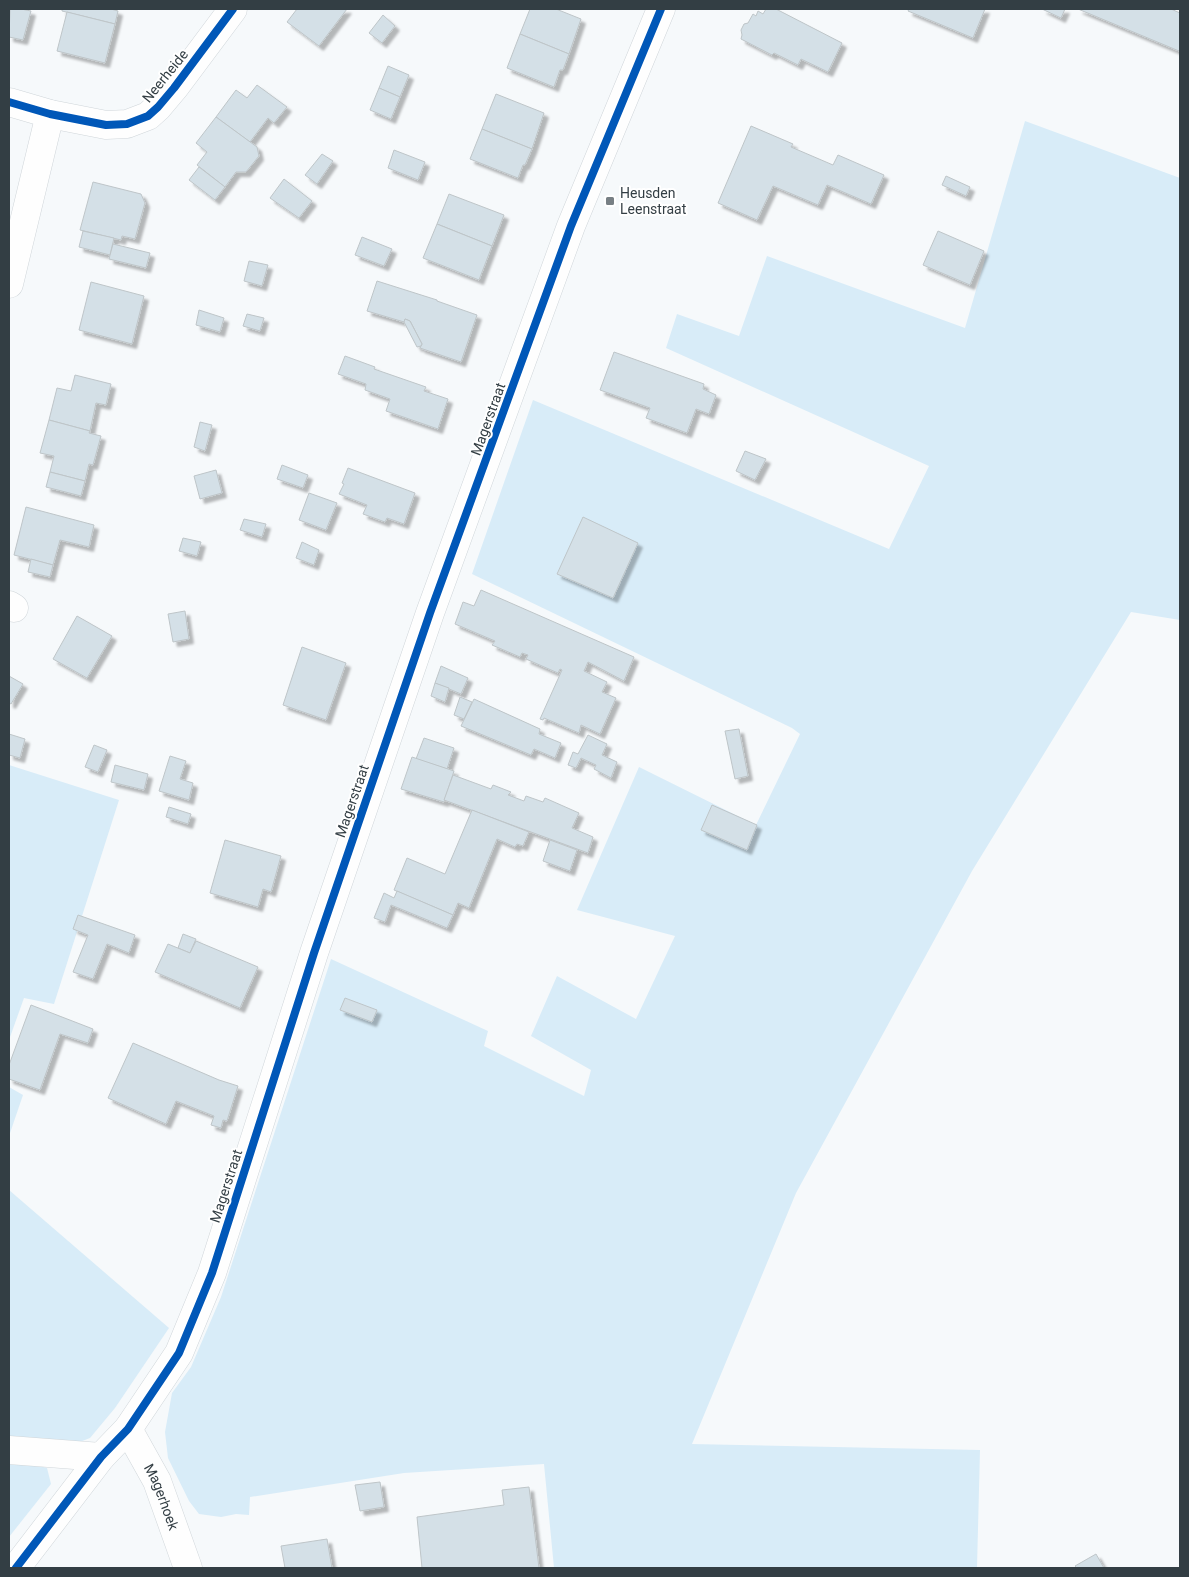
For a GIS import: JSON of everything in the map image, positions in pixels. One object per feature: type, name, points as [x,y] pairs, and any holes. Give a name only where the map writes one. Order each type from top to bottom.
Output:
[{"type":"street","name":"Neerheide","points":[[9,102],[50,114],[106,125],[127,124],[148,116],[174,88],[233,9]]},
{"type":"street","name":"Magerstraat","points":[[16,1568],[101,1457],[128,1429],[179,1353],[212,1273],[314,953],[430,613],[574,218],[661,9]]},
{"type":"street","points":[[9,284],[50,114]]},
{"type":"street","name":"Magerhoek","points":[[128,1429],[157,1482],[188,1568]]},
{"type":"street","points":[[9,1450],[101,1457]]},
{"type":"shaded area","points":[[1025,121],[1180,178],[1180,620],[1131,612],[972,871],[796,1193],[692,1444],[980,1450],[977,1568],[554,1568],[544,1464],[404,1473],[250,1497],[249,1515],[236,1514],[221,1517],[199,1514],[189,1501],[168,1458],[165,1432],[172,1393],[191,1367],[221,1297],[331,959],[488,1031],[484,1046],[584,1096],[591,1070],[531,1036],[557,976],[636,1019],[675,936],[577,910],[639,767],[756,825],[800,734],[792,728],[472,574],[533,400],[889,549],[929,466],[666,348],[677,314],[739,336],[767,256],[965,328]]},
{"type":"shaded area","points":[[9,765],[119,800],[54,1004],[24,998],[9,1040]]},
{"type":"shaded area","points":[[9,1087],[23,1095],[9,1136]]},
{"type":"shaded area","points":[[9,1190],[169,1328],[115,1408],[90,1438],[72,1445],[9,1439]]},
{"type":"shaded area","points":[[9,1462],[23,1462],[47,1468],[51,1484],[9,1537]]},
{"type":"building","points":[[10,9],[31,11],[23,40],[9,37]]},
{"type":"building","points":[[62,9],[111,9],[118,11],[115,24],[62,11]]},
{"type":"building","points":[[297,9],[347,9],[319,46],[287,22]]},
{"type":"building","points":[[530,9],[556,9],[581,19],[569,54],[520,34]]},
{"type":"building","points":[[766,9],[776,9],[842,43],[828,72],[801,59],[798,65],[774,53],[772,55],[741,39],[741,30],[744,24],[748,23],[753,14],[756,16],[758,11],[763,14]]},
{"type":"building","points":[[909,9],[985,9],[973,38],[908,11]]},
{"type":"building","points":[[1042,9],[1065,9],[1061,18]]},
{"type":"building","points":[[1078,9],[1171,9],[1180,13],[1179,51]]},
{"type":"building","points":[[67,12],[115,24],[105,63],[57,51]]},
{"type":"building","points":[[383,15],[395,26],[382,43],[369,33]]},
{"type":"building","points":[[520,34],[569,54],[563,70],[560,70],[554,87],[507,68]]},
{"type":"building","points":[[388,66],[409,75],[400,97],[379,88]]},
{"type":"building","points":[[257,85],[287,107],[274,123],[268,118],[250,142],[216,117],[236,90],[247,98]]},
{"type":"building","points":[[379,88],[400,97],[391,119],[370,110]]},
{"type":"building","points":[[496,94],[544,113],[532,149],[482,129]]},
{"type":"building","points":[[216,117],[257,147],[259,156],[246,172],[236,172],[225,187],[197,165],[207,152],[196,143]]},
{"type":"building","points":[[751,126],[793,144],[791,147],[833,165],[838,155],[884,175],[871,204],[827,185],[818,205],[773,186],[757,220],[718,203]]},
{"type":"building","points":[[482,129],[532,149],[518,178],[470,159]]},
{"type":"building","points":[[394,150],[425,162],[418,180],[388,168]]},
{"type":"building","points":[[322,154],[333,161],[317,184],[305,175]]},
{"type":"building","points":[[199,167],[225,187],[215,200],[189,180]]},
{"type":"building","points":[[946,176],[970,187],[966,196],[942,185]]},
{"type":"building","points":[[284,179],[312,201],[299,218],[270,198]]},
{"type":"building","points":[[93,182],[141,194],[145,203],[135,239],[122,236],[121,240],[80,230]]},
{"type":"building","points":[[449,194],[504,215],[492,246],[437,224]]},
{"type":"building","points":[[437,224],[492,246],[479,280],[423,258]]},
{"type":"building","points":[[83,231],[114,238],[110,255],[79,247]]},
{"type":"building","points":[[938,231],[984,251],[970,285],[923,265]]},
{"type":"building","points":[[362,237],[392,249],[384,266],[355,255]]},
{"type":"building","points":[[113,244],[150,253],[146,268],[109,259]]},
{"type":"building","points":[[249,261],[268,265],[262,286],[244,281]]},
{"type":"building","points":[[377,281],[477,315],[461,362],[420,348],[422,344],[410,321],[405,319],[404,322],[367,311]]},
{"type":"building","points":[[91,282],[144,296],[132,344],[79,330]]},
{"type":"building","points":[[199,310],[224,318],[220,332],[196,325]]},
{"type":"building","points":[[247,314],[264,318],[260,331],[243,326]]},
{"type":"building","points":[[405,319],[410,321],[422,344],[421,346],[417,347],[404,322]]},
{"type":"building","points":[[614,352],[704,384],[703,389],[716,395],[709,414],[696,409],[687,433],[646,418],[650,408],[600,390]]},
{"type":"building","points":[[345,356],[375,367],[374,369],[426,387],[424,391],[448,399],[438,429],[386,411],[390,399],[365,390],[366,384],[338,374]]},
{"type":"building","points":[[75,375],[111,384],[106,405],[96,403],[90,431],[49,420],[57,388],[71,391]]},
{"type":"building","points":[[49,420],[90,431],[89,433],[101,436],[93,465],[89,464],[85,481],[50,472],[54,456],[40,453]]},
{"type":"building","points":[[200,422],[212,425],[205,451],[194,447]]},
{"type":"building","points":[[745,451],[766,459],[755,480],[736,471]]},
{"type":"building","points":[[282,465],[308,475],[303,488],[277,479]]},
{"type":"building","points":[[348,468],[415,493],[404,524],[387,518],[385,522],[363,514],[367,505],[339,494]]},
{"type":"building","points":[[216,470],[222,493],[200,499],[194,476]]},
{"type":"building","points":[[50,472],[85,481],[81,496],[46,487]]},
{"type":"building","points":[[309,493],[337,503],[326,530],[299,520]]},
{"type":"building","points":[[26,507],[94,525],[89,547],[60,540],[53,565],[14,555]]},
{"type":"building","points":[[583,517],[638,543],[613,598],[557,574]]},
{"type":"building","points":[[244,519],[266,524],[262,537],[240,530]]},
{"type":"building","points":[[183,538],[201,542],[197,556],[179,551]]},
{"type":"building","points":[[302,542],[319,550],[314,565],[296,558]]},
{"type":"building","points":[[31,559],[53,565],[50,577],[28,572]]},
{"type":"building","points":[[481,590],[634,657],[624,681],[588,662],[584,671],[607,682],[602,692],[616,698],[600,734],[581,725],[579,733],[544,718],[543,720],[540,719],[562,670],[560,669],[558,673],[526,659],[528,655],[522,653],[520,657],[492,645],[495,641],[455,624],[463,602],[474,606]]},
{"type":"building","points":[[185,611],[189,639],[173,642],[168,614]]},
{"type":"building","points":[[77,616],[112,636],[87,678],[53,659]]},
{"type":"building","points":[[302,647],[346,663],[326,720],[283,705]]},
{"type":"building","points":[[441,666],[468,678],[461,694],[435,683]]},
{"type":"building","points":[[9,676],[23,684],[11,704],[9,703]]},
{"type":"building","points":[[435,683],[449,688],[445,702],[431,696]]},
{"type":"building","points":[[460,697],[472,702],[464,719],[454,715]]},
{"type":"building","points":[[474,699],[540,729],[539,734],[561,743],[555,758],[534,749],[531,755],[461,726]]},
{"type":"building","points":[[739,729],[748,776],[735,779],[725,731]]},
{"type":"building","points":[[9,734],[25,739],[20,758],[9,755]]},
{"type":"building","points":[[588,735],[607,744],[602,755],[617,762],[611,778],[594,769],[596,765],[581,758],[576,768],[568,765],[573,752],[578,754]]},
{"type":"building","points":[[424,738],[454,748],[447,769],[416,759]]},
{"type":"building","points":[[94,745],[107,750],[98,772],[85,767]]},
{"type":"building","points":[[170,756],[186,761],[180,779],[193,783],[189,800],[159,791]]},
{"type":"building","points":[[412,757],[454,771],[444,802],[401,789]]},
{"type":"building","points":[[115,765],[148,774],[144,790],[111,782]]},
{"type":"building","points":[[453,775],[491,789],[493,785],[511,792],[508,795],[524,801],[526,796],[543,802],[545,798],[579,813],[572,828],[593,837],[588,853],[444,800]]},
{"type":"building","points":[[712,805],[757,825],[747,850],[701,830]]},
{"type":"building","points":[[169,807],[191,814],[188,824],[166,817]]},
{"type":"building","points":[[472,810],[529,832],[523,846],[517,844],[515,847],[497,839],[469,908],[458,903],[453,915],[394,890],[407,858],[445,874]]},
{"type":"building","points":[[225,840],[281,856],[271,892],[263,889],[258,907],[210,893]]},
{"type":"building","points":[[550,840],[577,850],[570,871],[543,861]]},
{"type":"building","points":[[397,891],[453,915],[447,928],[391,905],[385,922],[374,918],[384,893],[394,898]]},
{"type":"building","points":[[78,915],[135,935],[129,953],[107,944],[93,979],[73,972],[88,935],[73,929]]},
{"type":"building","points":[[183,934],[196,939],[190,953],[178,948]]},
{"type":"building","points":[[196,941],[258,967],[240,1008],[155,972],[168,944],[190,953]]},
{"type":"building","points":[[345,998],[377,1010],[372,1022],[340,1010]]},
{"type":"building","points":[[31,1005],[93,1029],[88,1043],[60,1034],[40,1090],[9,1079],[9,1065]]},
{"type":"building","points":[[133,1043],[219,1080],[238,1086],[227,1121],[223,1120],[221,1128],[211,1125],[214,1116],[176,1101],[166,1124],[108,1098]]},
{"type":"building","points":[[380,1482],[384,1507],[360,1511],[355,1485]]},
{"type":"building","points":[[529,1487],[539,1568],[422,1568],[417,1517],[504,1505],[502,1490]]},
{"type":"building","points":[[327,1539],[332,1568],[285,1568],[281,1546]]},
{"type":"building","points":[[1096,1554],[1104,1568],[1077,1568],[1075,1566]]},
{"type":"cycle path","points":[[9,102],[50,114],[106,125],[127,124],[148,116],[174,88],[233,9]]},
{"type":"cycle path","points":[[16,1568],[101,1457],[128,1429],[179,1353],[212,1273],[314,953],[430,613],[571,226],[661,9]]},
{"type":"place","name":"Heusden Leenstraat","points":[[610,201]]}]
